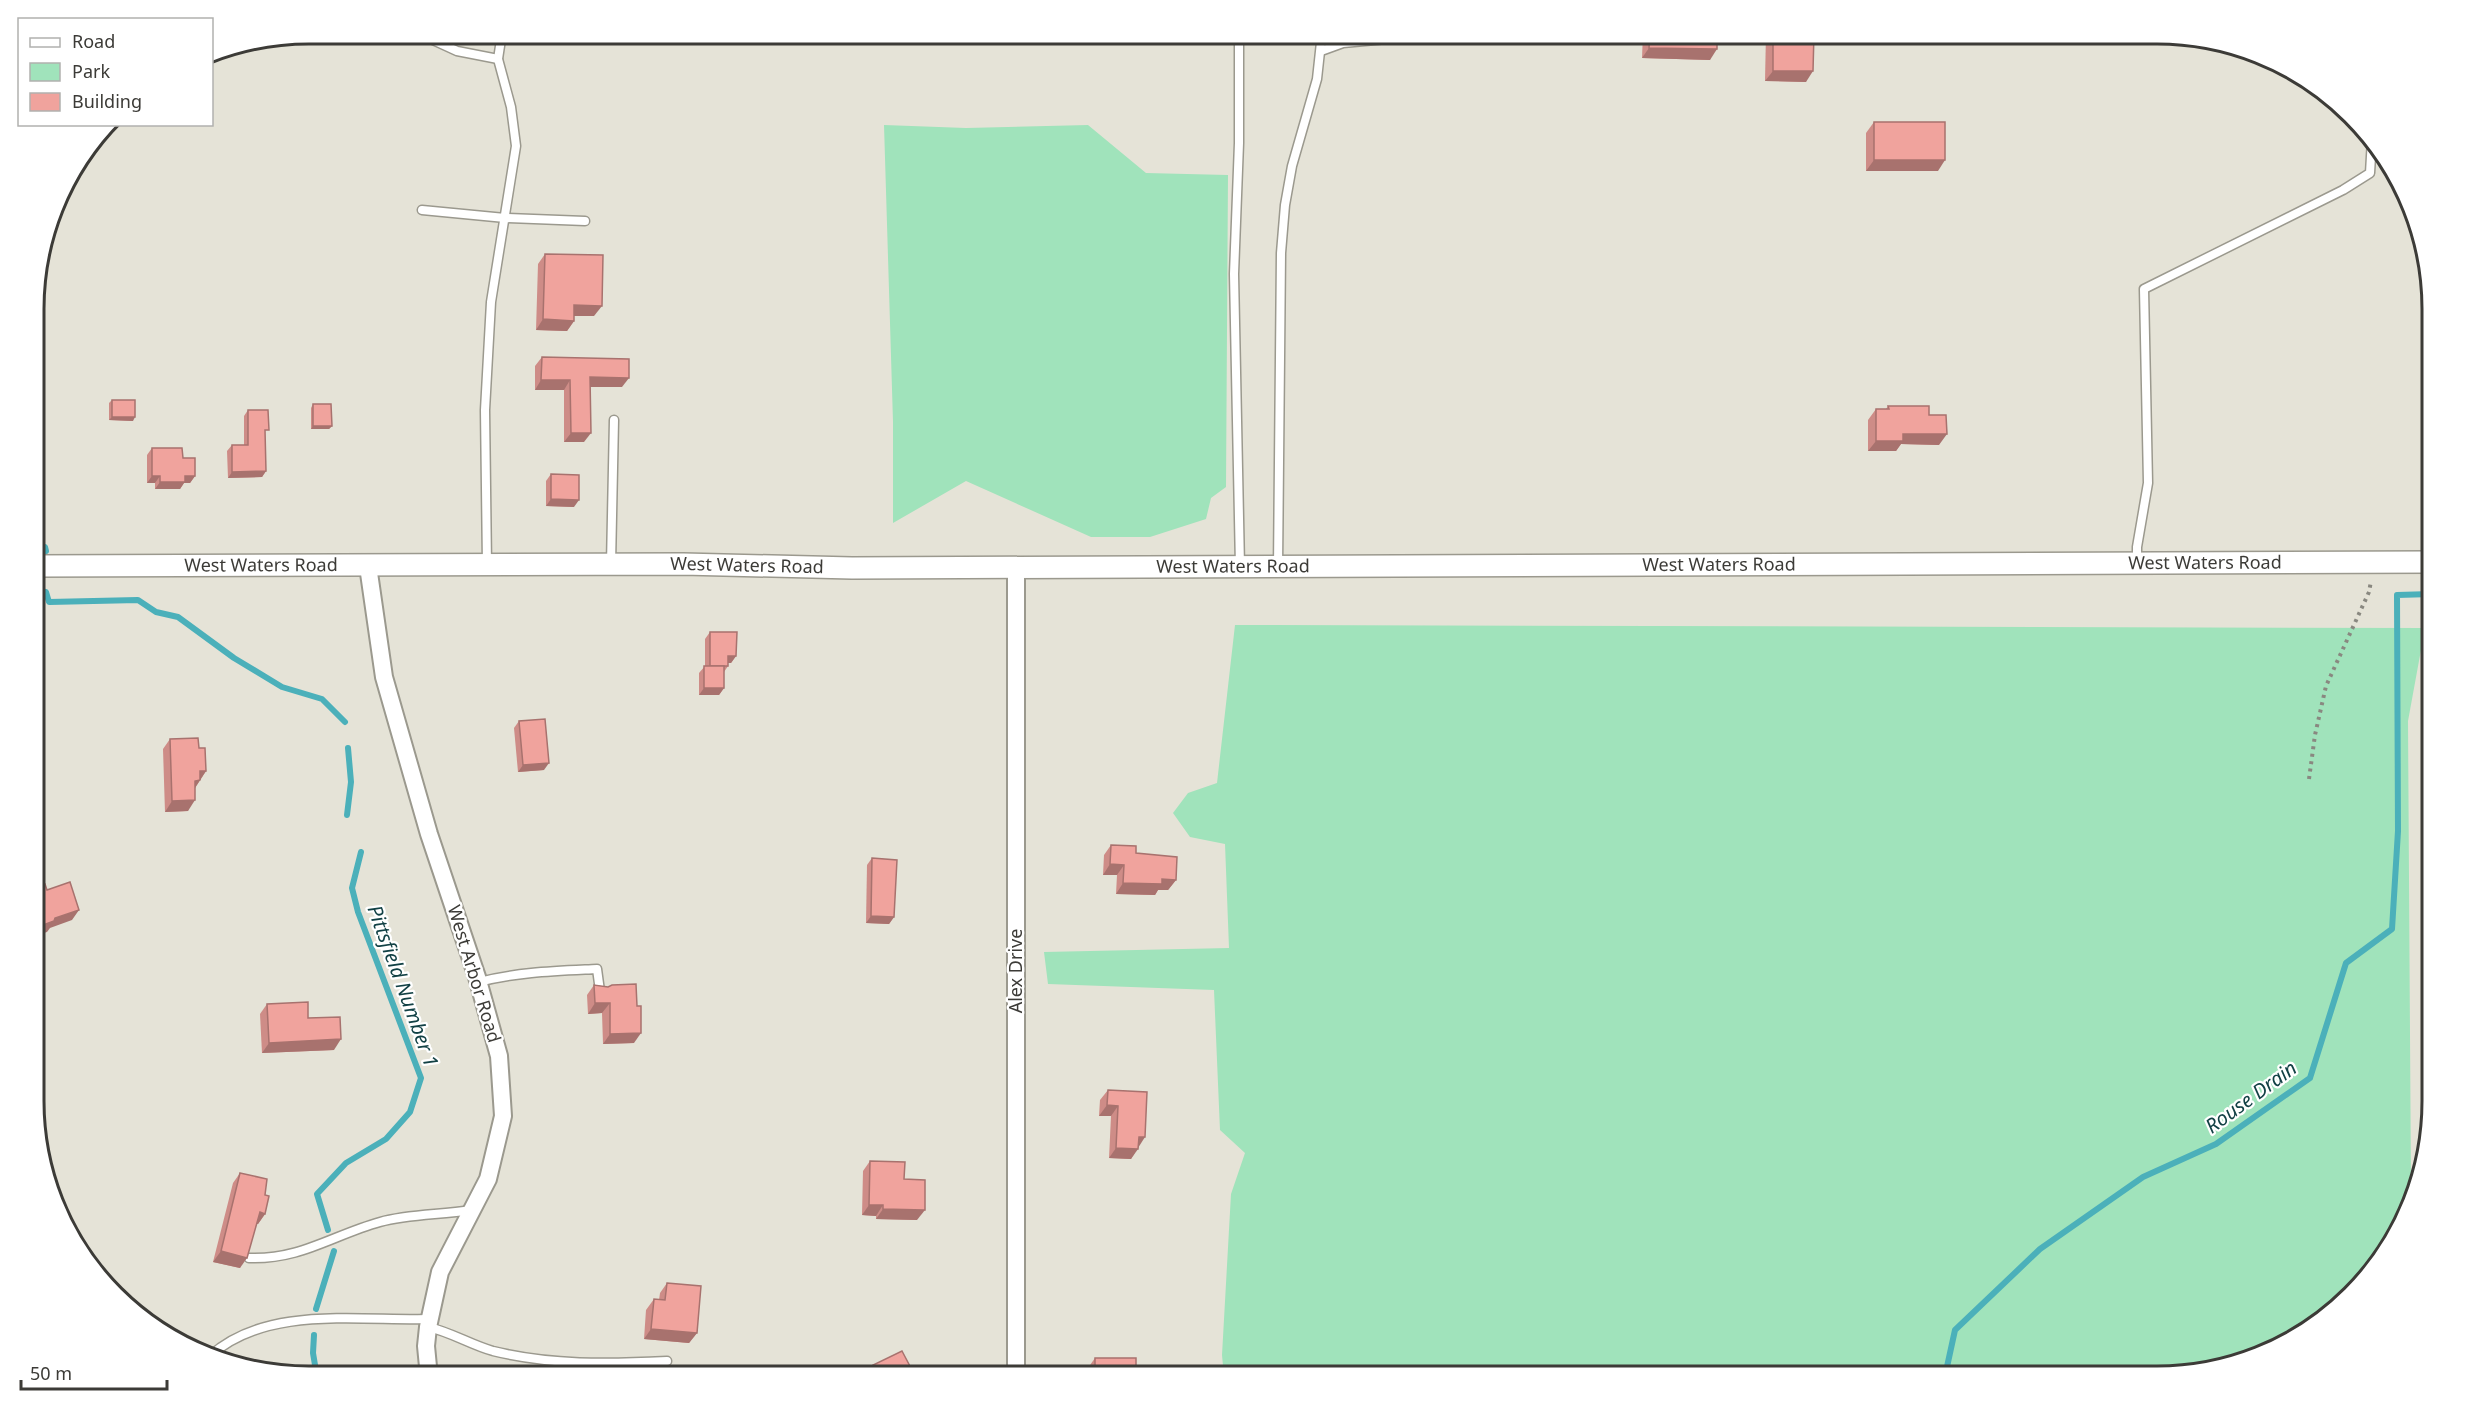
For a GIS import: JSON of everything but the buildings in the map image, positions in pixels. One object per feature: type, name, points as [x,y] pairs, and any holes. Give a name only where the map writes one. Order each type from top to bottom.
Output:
[{"type":"street","name":"West Waters Road","points":[[44,566],[611,565],[852,568],[2422,562]]},
{"type":"street","name":"West Arbor Road","points":[[368,566],[384,677],[429,834],[500,1056],[503,1116],[488,1179],[440,1272],[426,1346],[428,1366]]},
{"type":"street","name":"Alex Drive","points":[[1016,566],[1016,1366]]},
{"type":"lane","points":[[442,44],[457,51],[498,59]]},
{"type":"lane","points":[[487,566],[485,410],[491,302],[516,146],[511,107],[498,59],[500,44]]},
{"type":"lane","points":[[1239,44],[1239,142],[1234,274],[1240,567]]},
{"type":"lane","points":[[1278,567],[1281,253],[1285,205],[1292,166],[1317,79],[1321,44]]},
{"type":"lane","points":[[1321,51],[1340,44]]},
{"type":"lane","points":[[2137,563],[2137,547],[2148,483],[2144,289],[2343,190],[2370,173],[2371,152]]},
{"type":"lane","points":[[422,210],[505,218],[585,221]]},
{"type":"lane","points":[[611,565],[614,420]]},
{"type":"lane","points":[[478,982],[540,971],[597,969],[600,991]]},
{"type":"lane","points":[[249,1258],[268,1259],[301,1253],[381,1222],[472,1210]]},
{"type":"lane","points":[[217,1350],[225,1343],[250,1331],[281,1322],[356,1318],[429,1323],[489,1350],[527,1359],[608,1364],[667,1361]]},
{"type":"path","points":[[2309,779],[2315,735],[2326,686],[2369,592],[2375,562]]},
{"type":"green space","points":[[884,125],[966,128],[1088,125],[1146,173],[1228,175],[1226,487],[1211,498],[1206,519],[1150,537],[1091,537],[966,481],[893,523],[893,422]]},
{"type":"green space","points":[[1235,625],[2422,628],[2422,644],[2408,721],[2411,1177],[2408,1187],[2395,1219],[2378,1249],[2345,1289],[2319,1312],[2290,1331],[2259,1346],[2226,1357],[2192,1364],[2175,1366],[1223,1366],[1231,1194],[1245,1153],[1220,1130],[1214,990],[1048,984],[1044,952],[1229,948],[1225,844],[1190,837],[1173,813],[1188,793],[1217,783]]},
{"type":"waterway","points":[[44,547],[46,551]]},
{"type":"waterway","name":"Pittsfield Number 1","points":[[44,592],[49,602],[138,600],[156,612],[178,617],[234,658],[282,687],[322,699],[345,722]]},
{"type":"waterway","name":"Rouse Drain","points":[[1947,1366],[1955,1330],[2040,1249],[2143,1177],[2216,1144],[2310,1078],[2346,963],[2392,929],[2398,831],[2397,595],[2422,594]]},
{"type":"waterway","points":[[347,815],[351,782],[348,748]]},
{"type":"waterway","name":"Pittsfield Number 1","points":[[328,1230],[317,1194],[346,1163],[386,1139],[410,1112],[421,1078],[358,912],[352,888],[361,852]]},
{"type":"waterway","name":"Pittsfield Number 1","points":[[316,1309],[334,1251]]},
{"type":"waterway","name":"Pittsfield Number 1","points":[[314,1335],[315,1366]]}]
